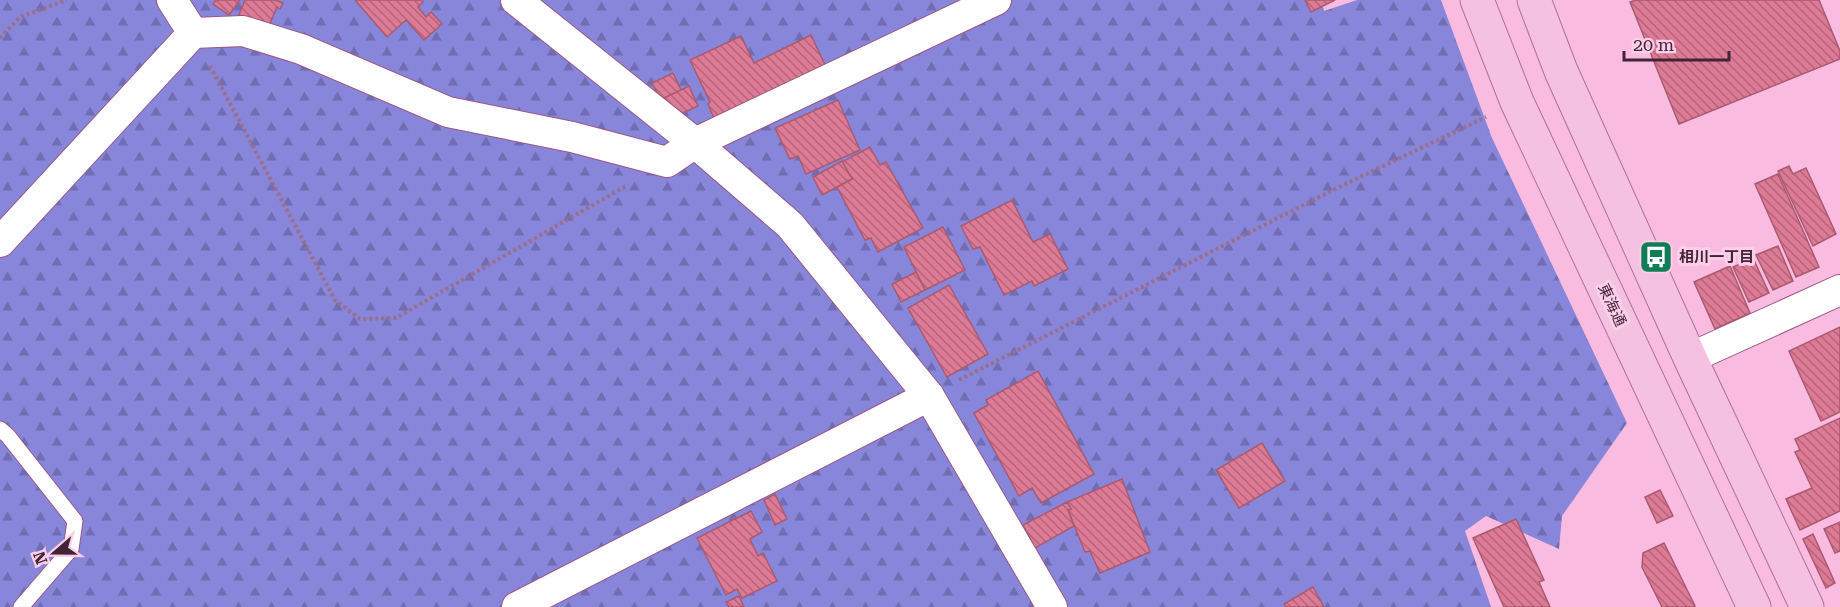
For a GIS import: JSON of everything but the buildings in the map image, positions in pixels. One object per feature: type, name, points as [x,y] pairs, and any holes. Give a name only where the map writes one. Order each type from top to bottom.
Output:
[{"type":"main road","name":"東海通","points":[[1477,0],[1517,102],[1754,607]]},
{"type":"main road","points":[[1534,0],[1561,71],[1690,358],[1807,607]]},
{"type":"street","points":[[172,0],[193,33]]},
{"type":"street","points":[[516,0],[695,143],[790,225],[929,396],[1052,607]]},
{"type":"street","points":[[0,242],[193,33],[243,31],[301,49],[448,112],[572,137],[668,162],[695,143],[996,0]]},
{"type":"street","points":[[1690,358],[1840,290]]},
{"type":"street","points":[[517,607],[929,396]]},
{"type":"lane","points":[[0,429],[75,520],[71,549],[21,607]]},
{"type":"path","points":[[0,38],[20,17],[67,0]]},
{"type":"path","points":[[193,33],[335,300],[360,319],[396,318],[668,162]]},
{"type":"path","points":[[929,396],[1331,191],[1517,102]]},
{"type":"green space","points":[[0,0],[1321,0],[1324,11],[1357,0],[1441,0],[1492,138],[1627,423],[1562,516],[1559,549],[1486,516],[1465,531],[1491,607],[0,607]]},
{"type":"place","name":"相川一丁目","points":[[1656,257]]}]
